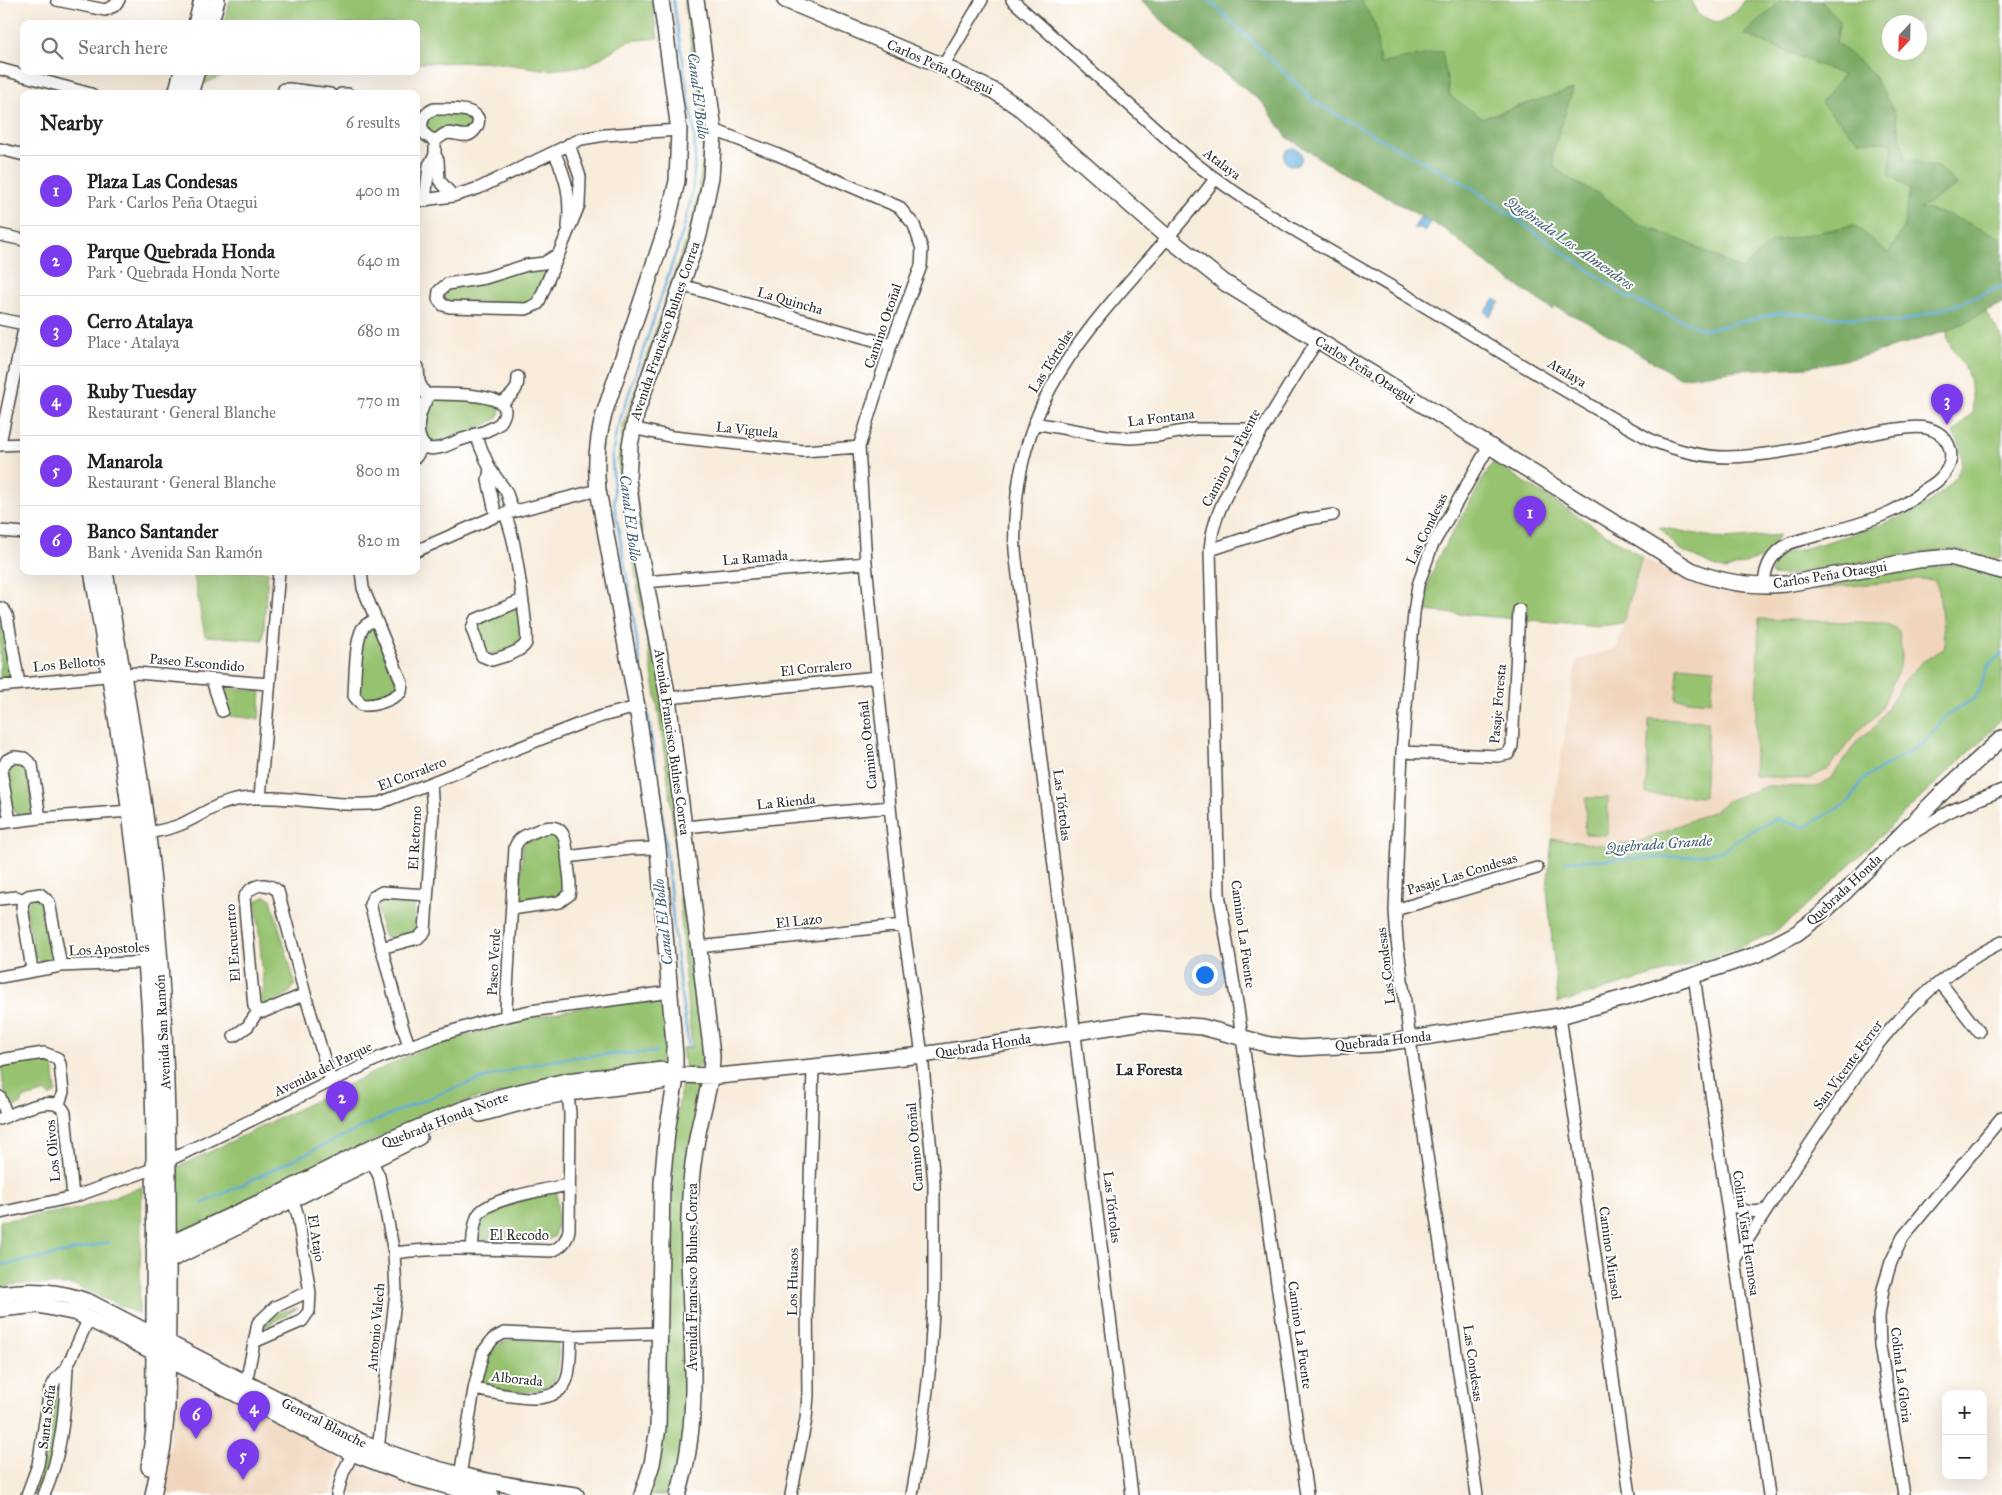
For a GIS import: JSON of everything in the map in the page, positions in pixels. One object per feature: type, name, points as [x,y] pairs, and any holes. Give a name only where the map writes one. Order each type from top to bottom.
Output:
[{"type":"street","points":[[57,0],[105,10],[114,6],[120,0]]},
{"type":"street","points":[[197,20],[202,0]]},
{"type":"street","points":[[211,20],[217,0]]},
{"type":"street","points":[[642,1495],[652,1464],[658,1428],[662,1183],[666,1132],[675,1075],[658,848],[637,707],[598,490],[597,452],[601,425],[671,213],[679,165],[679,130],[661,0]]},
{"type":"street","name":"Avenida Francisco Bulnes Correa","points":[[678,1495],[689,1452],[693,1411],[690,1198],[698,1134],[711,1076],[712,1055],[668,698],[633,517],[628,479],[632,428],[696,243],[711,177],[714,130],[696,0]]},
{"type":"street","name":"Carlos Peña Otaegui","points":[[785,0],[943,66],[994,91],[1021,109],[1167,238],[1225,283],[1316,341],[1691,570],[1732,583],[1764,585],[1797,582],[1918,560],[1950,557],[2000,568]]},
{"type":"street","points":[[943,66],[982,0]]},
{"type":"street","name":"Atalaya","points":[[1012,0],[1191,160],[1215,179],[1254,205],[1653,441],[1704,455],[1726,457],[1822,445],[1870,434],[1919,427],[1928,428],[1945,439],[1950,447],[1952,457],[1949,468],[1941,478],[1894,510],[1885,514],[1790,543],[1778,549],[1768,564],[1764,585]]},
{"type":"street","points":[[0,69],[20,74]]},
{"type":"street","points":[[22,75],[76,90]]},
{"type":"street","points":[[177,90],[181,75]]},
{"type":"street","points":[[191,90],[195,75]]},
{"type":"street","points":[[284,90],[297,90]]},
{"type":"street","points":[[434,109],[466,110],[473,112],[478,119],[476,128],[468,135],[445,134],[435,140],[428,138],[422,130],[425,116],[434,109]]},
{"type":"street","points":[[435,154],[429,165],[421,201],[452,196],[492,183],[569,144],[605,134],[679,130]]},
{"type":"street","name":"Camino Otoñal","points":[[714,130],[776,154],[899,207],[910,218],[920,240],[921,266],[891,346],[859,447],[866,563],[890,807],[903,924],[922,1055],[934,1183],[934,1292],[926,1406],[912,1495]]},
{"type":"street","points":[[435,140],[439,180],[452,196]]},
{"type":"street","points":[[557,255],[547,262],[485,278],[445,285],[439,291],[438,299],[441,304],[448,307],[529,309],[536,306],[579,205],[580,176],[569,144]]},
{"type":"street","points":[[0,149],[20,154]]},
{"type":"street","points":[[554,152],[565,175],[567,186],[567,231]]},
{"type":"street","name":"Las Tórtolas","points":[[1132,1495],[1016,551],[1017,490],[1023,456],[1034,423],[1050,387],[1070,355],[1117,294],[1194,207],[1215,179]]},
{"type":"street","points":[[0,235],[20,239]]},
{"type":"street","points":[[534,264],[545,268],[549,277]]},
{"type":"street","name":"La Quincha","points":[[681,285],[891,346]]},
{"type":"street","points":[[0,319],[20,323]]},
{"type":"street","name":"Camino La Fuente","points":[[1307,1495],[1242,1036],[1219,894],[1210,550],[1218,511],[1262,429],[1316,341]]},
{"type":"street","points":[[20,348],[0,444],[20,444]]},
{"type":"street","points":[[502,402],[514,393],[518,386],[518,377]]},
{"type":"street","points":[[420,384],[427,398]]},
{"type":"street","points":[[420,409],[431,394],[489,397],[502,402],[505,408],[505,413],[498,424],[440,448],[431,449],[423,446],[420,441]]},
{"type":"street","name":"La Fontana","points":[[1034,423],[1125,438],[1157,436],[1195,429],[1262,429]]},
{"type":"street","name":"La Viguela","points":[[632,428],[673,437],[803,451],[859,447]]},
{"type":"street","points":[[475,434],[490,469],[506,491],[505,513]]},
{"type":"street","points":[[420,451],[423,446]]},
{"type":"street","name":"Las Condesas","points":[[1477,1495],[1410,1040],[1397,941],[1395,910],[1402,752],[1418,585],[1432,546],[1489,446]]},
{"type":"street","points":[[490,469],[488,480],[505,513],[512,538],[522,600],[527,637],[526,644],[521,649],[492,660],[482,656],[472,630],[475,620],[480,616],[522,600]]},
{"type":"street","points":[[420,549],[505,513],[598,490]]},
{"type":"street","points":[[1210,550],[1297,521],[1333,515]]},
{"type":"street","points":[[0,531],[20,533]]},
{"type":"street","name":"La Ramada","points":[[645,582],[866,563]]},
{"type":"street","name":"Avenida San Ramón","points":[[93,575],[116,675],[140,834],[154,893],[152,962],[162,1164],[161,1252],[153,1351],[154,1429],[143,1495]]},
{"type":"street","name":"Avenida San Ramón","points":[[105,575],[130,811],[140,834]]},
{"type":"street","points":[[260,798],[279,575]]},
{"type":"street","points":[[361,575],[363,588],[375,620],[402,683],[401,692],[395,697],[371,705],[362,705],[354,696],[357,657],[362,629],[375,620]]},
{"type":"street","name":"Los Bellotos","points":[[0,608],[7,615],[19,684]]},
{"type":"street","name":"Pasaje Foresta","points":[[1402,752],[1498,756],[1508,754],[1512,746],[1520,610]]},
{"type":"street","name":"Paseo Escondido","points":[[116,675],[137,673],[269,684]]},
{"type":"street","name":"Los Bellotos","points":[[0,686],[116,675]]},
{"type":"street","name":"El Corralero","points":[[668,698],[877,677]]},
{"type":"street","points":[[212,680],[222,711]]},
{"type":"street","name":"El Corralero","points":[[140,834],[187,822],[209,809],[228,802],[260,798],[367,805],[393,799],[594,718],[637,707]]},
{"type":"street","name":"Quebrada Honda","points":[[675,1075],[711,1076],[922,1055],[1144,1022],[1202,1027],[1242,1036],[1270,1045],[1300,1048],[1378,1044],[1560,1016],[1694,976],[1755,955],[1796,933],[1817,918],[1845,892],[1943,792],[2002,738]]},
{"type":"street","points":[[40,818],[32,765],[24,758],[14,757],[7,760],[2,771],[5,822],[130,811]]},
{"type":"street","name":"El Retorno","points":[[382,948],[416,939],[423,934],[425,928],[433,813],[431,784]]},
{"type":"street","points":[[1892,844],[1950,811],[2002,790]]},
{"type":"street","name":"La Rienda","points":[[685,827],[890,807]]},
{"type":"street","name":"Paseo Verde","points":[[506,1016],[514,853],[516,845],[521,838],[544,828],[556,828],[565,836],[570,893],[566,899],[560,902],[512,909]]},
{"type":"street","points":[[567,857],[630,849],[658,848]]},
{"type":"street","name":"Pasaje Las Condesas","points":[[1395,910],[1537,868]]},
{"type":"street","name":"El Encuentro","points":[[258,1011],[253,1003],[244,898],[250,890],[266,885],[278,891],[305,994],[331,1082]]},
{"type":"street","points":[[410,1046],[370,906],[373,897],[382,892],[427,895]]},
{"type":"street","name":"Los Apostoles","points":[[0,899],[16,897],[24,900],[28,896],[40,894],[49,902],[61,966]]},
{"type":"street","points":[[24,900],[22,906],[32,970]]},
{"type":"street","name":"El Lazo","points":[[698,947],[903,924]]},
{"type":"street","name":"San Vicente Ferrer","points":[[1735,1259],[1872,1052],[1912,1007],[1940,982],[1975,957],[2002,942]]},
{"type":"street","name":"Los Apostoles","points":[[0,977],[61,966],[152,962]]},
{"type":"street","name":"Colina Vista Hermosa","points":[[1694,976],[1769,1495]]},
{"type":"street","points":[[1940,982],[1980,1032]]},
{"type":"street","name":"Avenida del Parque","points":[[0,1213],[73,1197],[162,1164],[410,1046],[464,1027],[506,1016],[561,1006],[670,992]]},
{"type":"street","points":[[234,1036],[248,1026],[258,1011],[263,1012],[305,994]]},
{"type":"street","name":"Camino Mirasol","points":[[1560,1016],[1630,1495]]},
{"type":"street","name":"Los Olivos","points":[[0,1061],[44,1053],[54,1056],[60,1064],[63,1096],[59,1104]]},
{"type":"street","name":"Los Huasos","points":[[791,1495],[806,1419],[808,1395],[807,1301],[813,1067]]},
{"type":"street","name":"Quebrada Honda Norte","points":[[161,1252],[290,1195],[369,1155],[414,1140],[456,1122],[567,1087],[661,1082],[675,1075]]},
{"type":"street","name":"El Recodo","points":[[394,1253],[411,1250],[472,1249],[551,1251],[560,1247],[568,1234],[570,1113],[567,1087]]},
{"type":"street","name":"Los Olivos","points":[[0,1096],[4,1117],[46,1103],[59,1104]]},
{"type":"street","name":"Los Olivos","points":[[59,1104],[65,1113],[73,1197]]},
{"type":"street","name":"Colina La Gloria","points":[[1904,1495],[1880,1346],[1879,1317],[1883,1289],[1903,1238],[2002,1117]]},
{"type":"street","name":"Antonio Valech","points":[[369,1155],[379,1176],[394,1253],[396,1291],[378,1450]]},
{"type":"street","name":"El Recodo","points":[[472,1249],[475,1222],[479,1213],[485,1208],[528,1193],[568,1185]]},
{"type":"street","name":"El Atajo","points":[[254,1342],[302,1321],[309,1311],[310,1293],[298,1216],[290,1195]]},
{"type":"street","points":[[1726,1199],[1734,1206],[1746,1212],[1766,1210]]},
{"type":"street","name":"Avenida San Ramón","points":[[153,1495],[166,1427],[167,1341],[161,1252]]},
{"type":"street","name":"General Blanche","points":[[0,1294],[32,1290],[67,1294],[89,1302],[246,1383],[407,1475],[469,1492],[491,1495]]},
{"type":"street","points":[[246,1383],[258,1323],[274,1307],[300,1295],[310,1293]]},
{"type":"street","name":"General Blanche","points":[[0,1309],[28,1305],[52,1307],[89,1318],[167,1358],[356,1447],[378,1450],[417,1464],[460,1476],[566,1494]]},
{"type":"street","name":"Santa Sofía","points":[[27,1495],[38,1465],[50,1390],[56,1379],[67,1367],[89,1318]]},
{"type":"street","name":"Alborada","points":[[460,1476],[474,1389],[483,1352],[488,1343],[498,1335],[504,1333],[571,1336],[660,1333]]},
{"type":"street","name":"Alborada","points":[[474,1389],[536,1398],[552,1396],[561,1389],[566,1380],[571,1336]]},
{"type":"street","name":"Santa Sofía","points":[[44,1495],[54,1469],[62,1430],[67,1367]]},
{"type":"street","points":[[337,1495],[343,1473],[356,1447]]},
{"type":"street","name":"Santa Sofía","points":[[38,1465],[54,1469]]},
{"type":"street","points":[[469,1492],[481,1488],[503,1490],[512,1486]]},
{"type":"shaded area","points":[[1642,557],[1684,580],[1714,590],[1746,594],[1921,579],[1934,580],[1939,590],[1945,648],[1922,662],[1877,725],[1859,739],[1831,778],[1817,787],[1767,786],[1729,800],[1714,811],[1638,842],[1611,846],[1552,839],[1552,814],[1577,660],[1617,648]]},
{"type":"shaded area","points":[[178,1370],[342,1452],[331,1495],[161,1495],[170,1444],[174,1374]]},
{"type":"shaded area","points":[[357,1465],[442,1495],[349,1495]]},
{"type":"green space","points":[[230,0],[651,0],[658,38],[628,41],[587,66],[549,70],[492,62],[420,63],[420,20],[224,20]]},
{"type":"green space","points":[[684,0],[691,0],[709,104],[706,200],[627,427],[666,698],[707,1064],[685,1071],[682,1048],[692,1047],[671,805],[651,668],[620,485],[618,460],[623,426],[694,216],[702,166],[703,122]]},
{"type":"green space","points":[[1140,0],[1361,0],[1375,25],[1380,64],[1442,51],[1450,96],[1482,118],[1573,89],[1552,154],[1555,168],[1576,183],[1600,194],[1635,222],[1688,243],[1742,270],[1771,242],[1854,225],[1888,253],[1903,230],[1910,189],[1889,174],[1893,143],[1858,140],[1821,103],[1843,75],[1744,34],[1782,0],[1820,0],[1840,21],[1836,42],[1872,73],[1894,111],[1906,159],[1940,168],[1957,185],[1920,208],[1949,215],[2002,238],[2002,303],[1947,331],[1860,357],[1807,367],[1737,370],[1679,378],[1591,324],[1556,307],[1553,310],[1496,271],[1447,231],[1336,169],[1287,137],[1263,103],[1195,51]]},
{"type":"green space","points":[[1240,0],[1692,0],[1698,15],[1719,23],[1738,10],[1745,0],[2002,0],[2002,266],[1776,302]]},
{"type":"green space","points":[[207,75],[223,75],[204,84]]},
{"type":"green space","points":[[433,112],[466,112],[476,120],[468,131],[435,138],[426,132],[427,117]]},
{"type":"green space","points":[[525,269],[539,269],[545,276],[539,295],[530,303],[447,303],[443,299],[446,289]]},
{"type":"green space","points":[[1985,311],[2002,337],[2002,557],[1994,559],[1956,550],[1942,550],[1784,576],[1772,575],[1771,572],[1779,558],[1785,554],[1870,529],[1903,515],[1932,499],[1953,480],[1962,458],[1953,433],[1973,412],[1969,377],[1949,342],[1947,331]]},
{"type":"green space","points":[[433,396],[495,402],[501,406],[498,418],[472,432],[428,446],[420,437],[423,405]]},
{"type":"green space","points":[[1493,462],[1642,557],[1623,623],[1600,626],[1424,611],[1429,581],[1439,556]]},
{"type":"green space","points":[[1659,527],[1724,539],[1780,535],[1765,557],[1726,570],[1711,565],[1679,549]]},
{"type":"green space","points":[[1954,564],[2002,573],[2002,717],[1993,729],[1796,916],[1773,933],[1712,958],[1558,1003],[1547,889],[1552,839],[1611,846],[1638,842],[1714,811],[1729,800],[1767,786],[1817,787],[1831,778],[1859,739],[1877,725],[1904,681],[1922,662],[1945,648],[1939,590],[1934,580],[1921,579],[1779,593],[1850,579]]},
{"type":"green space","points":[[194,575],[268,575],[263,640],[205,636]]},
{"type":"green space","points":[[518,602],[522,644],[491,655],[480,651],[475,623]]},
{"type":"green space","points":[[0,614],[3,617],[13,674],[6,680],[0,679]]},
{"type":"green space","points":[[1759,619],[1886,623],[1899,631],[1902,656],[1896,676],[1879,713],[1856,733],[1828,769],[1808,779],[1754,776]]},
{"type":"green space","points":[[373,624],[402,685],[394,697],[363,704],[357,692],[365,630]]},
{"type":"green space","points":[[1678,666],[1714,669],[1711,702],[1676,699]]},
{"type":"green space","points":[[223,688],[261,691],[259,719],[229,716]]},
{"type":"green space","points":[[1649,719],[1708,721],[1704,797],[1646,794]]},
{"type":"green space","points":[[18,764],[24,765],[27,769],[33,808],[29,815],[20,816],[13,811],[7,772],[9,768]]},
{"type":"green space","points":[[1586,798],[1608,798],[1608,835],[1585,834]]},
{"type":"green space","points":[[543,833],[556,834],[561,840],[564,883],[562,892],[557,898],[520,902],[523,845]]},
{"type":"green space","points":[[266,896],[271,899],[295,983],[288,994],[268,1005],[262,1002],[260,997],[264,988],[256,901]]},
{"type":"green space","points":[[34,898],[46,902],[53,955],[50,962],[44,963],[35,957],[25,905]]},
{"type":"green space","points":[[389,898],[390,904],[414,905],[414,924],[420,925],[416,933],[392,939],[384,936],[377,908],[381,899]]},
{"type":"green space","points":[[664,997],[669,1054],[660,1064],[475,1099],[438,1111],[389,1133],[187,1233],[173,1232],[170,1171],[416,1052],[510,1022],[578,1008]]},
{"type":"green space","points":[[42,1058],[53,1063],[56,1093],[50,1097],[46,1092],[22,1099],[20,1105],[9,1108],[3,1080],[3,1065]]},
{"type":"green space","points":[[682,1082],[706,1082],[697,1126],[688,1433],[673,1495],[648,1495],[669,1165]]},
{"type":"green space","points":[[142,1187],[139,1314],[74,1285],[19,1284],[0,1287],[0,1221],[79,1209]]},
{"type":"green space","points":[[557,1191],[558,1221],[554,1237],[540,1242],[480,1239],[483,1223],[496,1211]]},
{"type":"green space","points":[[1734,1212],[1741,1216],[1757,1218],[1739,1243]]},
{"type":"green space","points":[[298,1308],[259,1330],[260,1325],[275,1313]]},
{"type":"green space","points":[[513,1339],[557,1342],[559,1362],[556,1376],[549,1385],[539,1390],[526,1392],[480,1388],[485,1363],[491,1351]]},
{"type":"green space","points":[[54,1396],[61,1397],[60,1429],[41,1495],[30,1495],[40,1470],[46,1446]]},
{"type":"water","points":[[1293,148],[1299,151],[1302,157],[1299,163],[1293,166],[1287,163],[1284,157],[1287,151]]},
{"type":"water","points":[[1420,217],[1430,222],[1425,232],[1422,228],[1414,228]]},
{"type":"water","points":[[1495,299],[1500,302],[1490,316],[1485,312]]},
{"type":"waterway","name":"Canal El Bollo","points":[[673,0],[694,130],[695,160],[692,195],[683,231],[616,432],[612,457],[615,509],[630,595],[662,809],[679,979],[689,1048]]},
{"type":"waterway","name":"Quebrada Los Almendros","points":[[1209,0],[1317,104],[1472,188],[1627,297],[1705,330],[1779,313],[1900,322],[1953,306],[2002,286]]},
{"type":"waterway","name":"Quebrada Grande","points":[[1564,861],[1692,856],[1722,851],[1747,833],[1777,819],[1805,827],[1850,801],[1863,779],[1924,743],[1945,717],[1976,697],[1989,664],[2002,654]]},
{"type":"waterway","points":[[203,1203],[366,1125],[449,1090],[535,1064],[595,1055],[656,1052]]},
{"type":"waterway","points":[[0,1265],[46,1257],[109,1242]]},
{"type":"place","name":"Cerro Atalaya","points":[[1947,425]]},
{"type":"place","name":"Plaza Las Condesas","points":[[1530,537]]},
{"type":"place","name":"Parque Quebrada Honda","points":[[342,1122]]},
{"type":"place","name":"Ruby Tuesday","points":[[254,1432]]},
{"type":"place","name":"Banco Santander","points":[[196,1439]]},
{"type":"place","name":"Manarola","points":[[243,1480]]},
{"type":"district","name":"La Foresta","points":[[1149,1070]]}]
